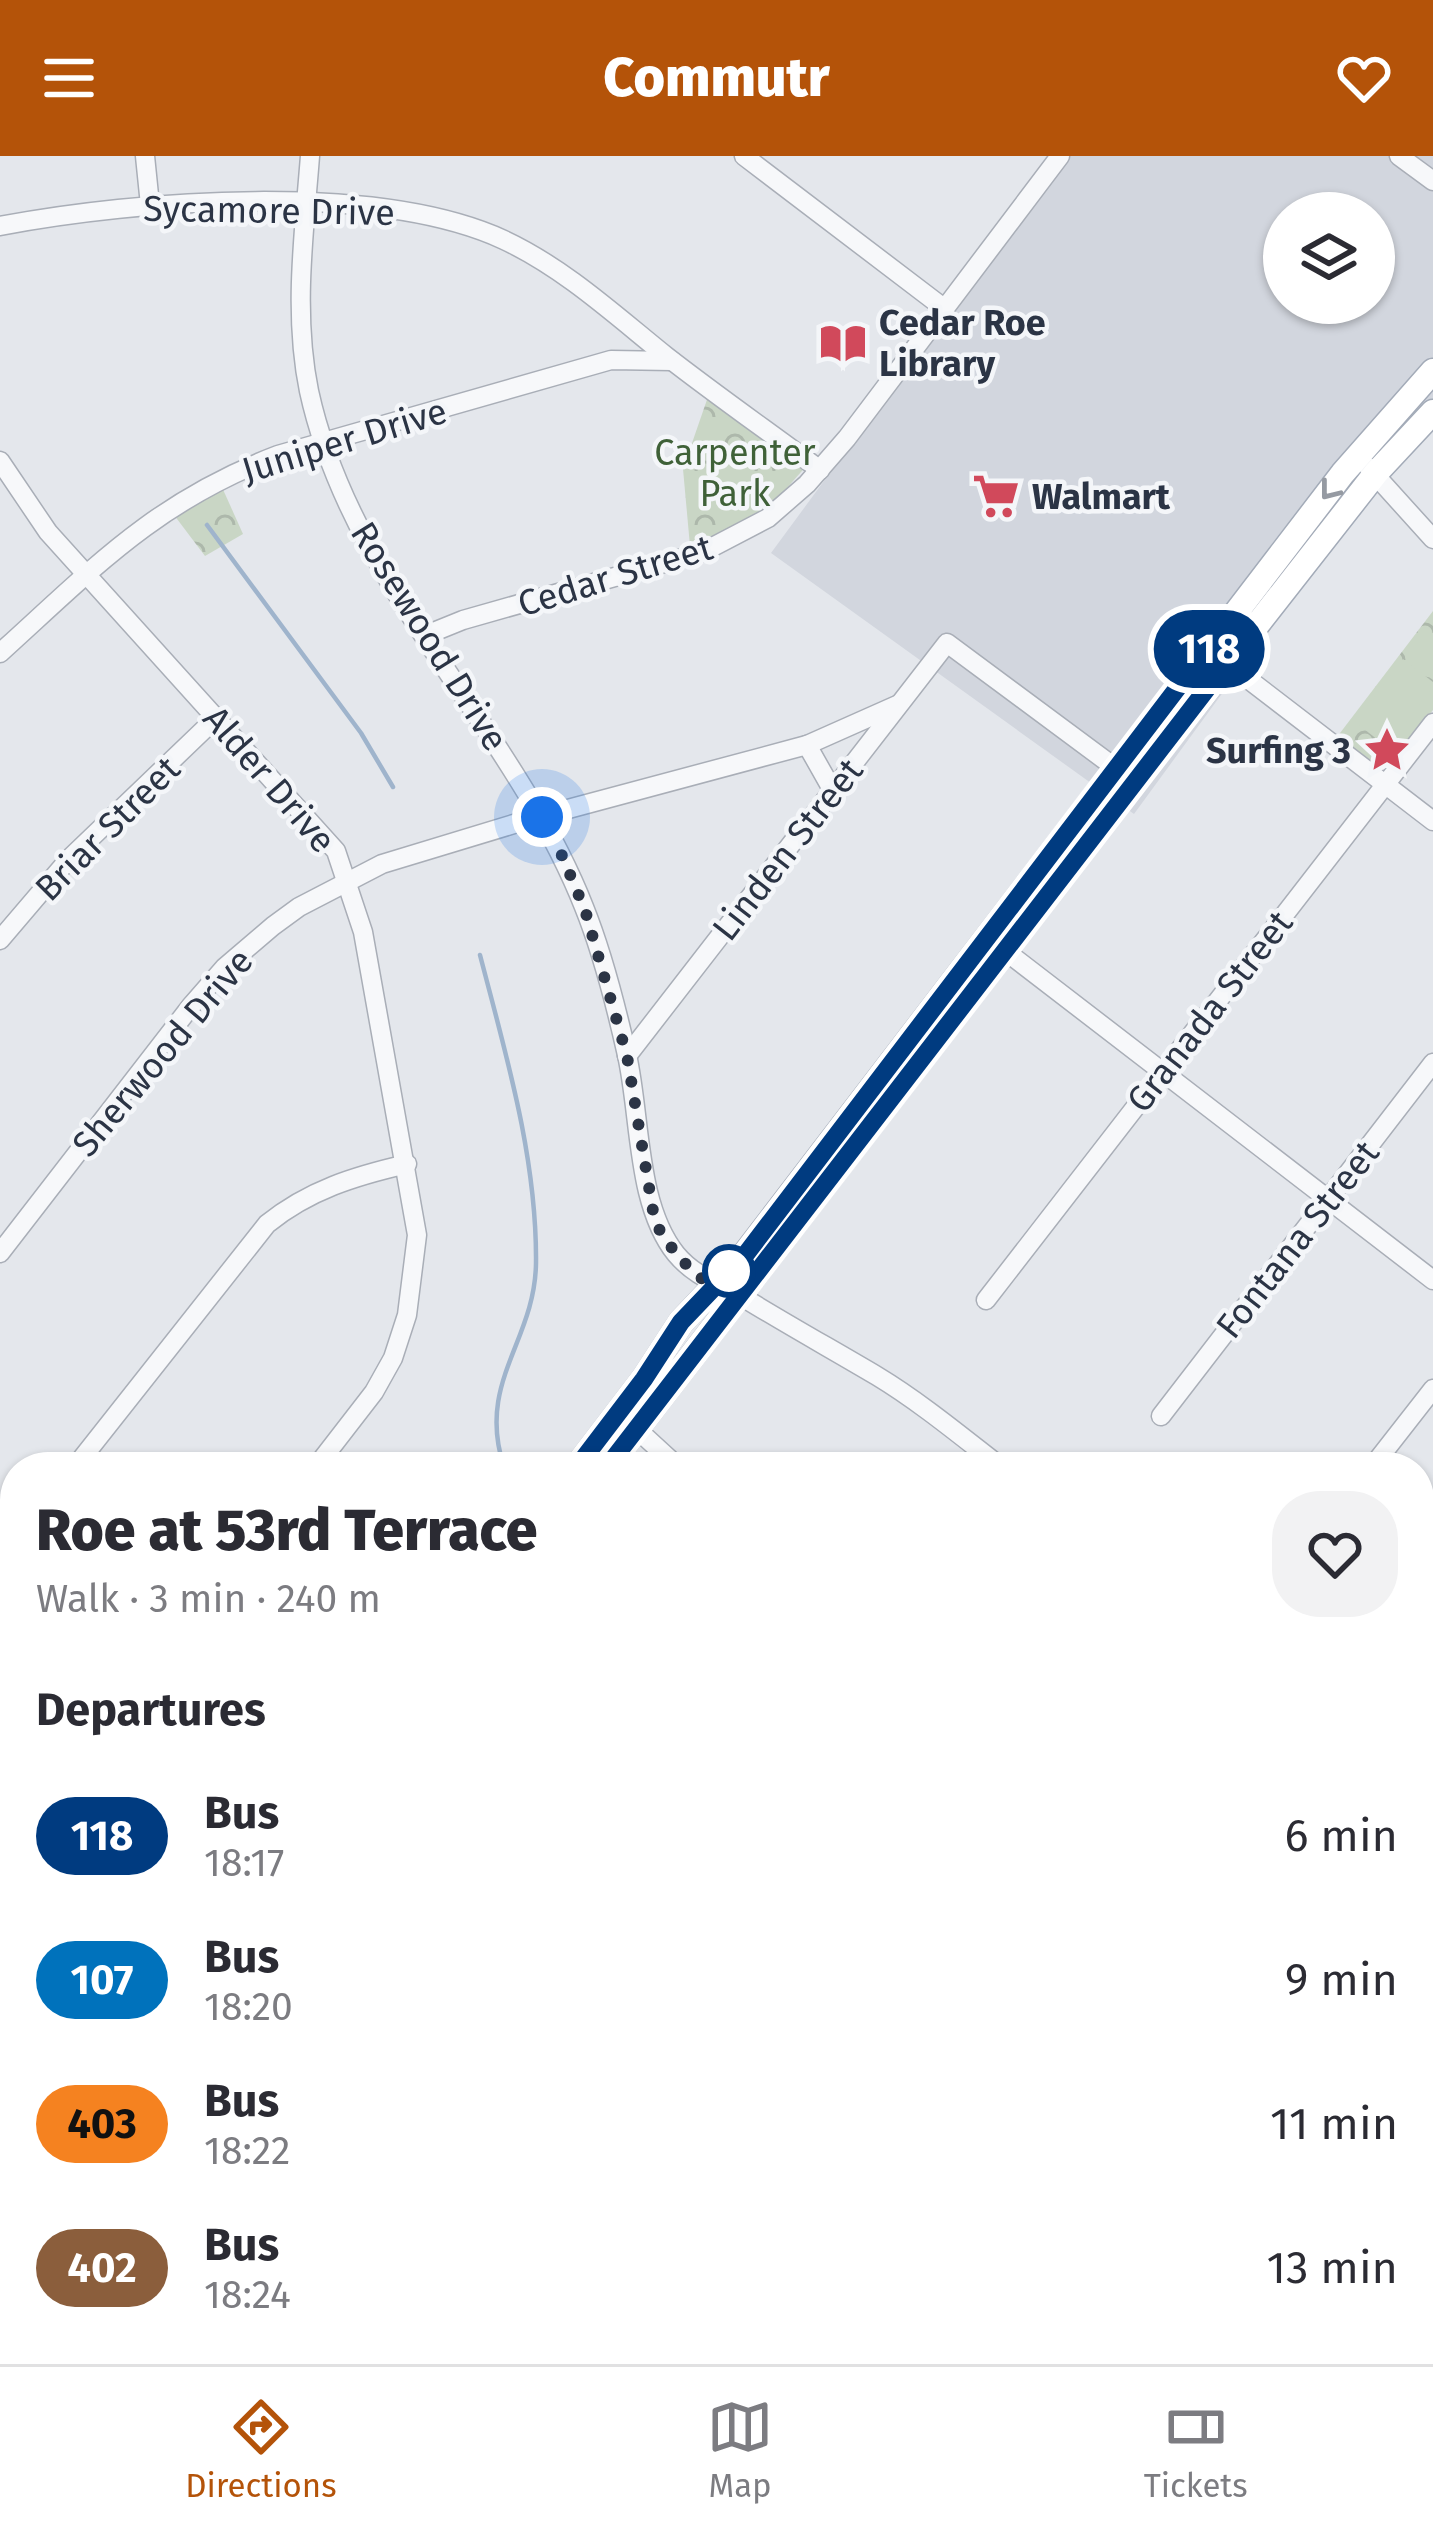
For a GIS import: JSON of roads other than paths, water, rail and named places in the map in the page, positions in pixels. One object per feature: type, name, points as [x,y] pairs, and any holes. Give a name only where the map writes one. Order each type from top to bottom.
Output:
[{"type":"main road","points":[[614,1452],[681,1322],[728,1290],[746,1254],[995,944],[1366,465],[1433,371]]},
{"type":"main road","points":[[1366,465],[1433,412]]},
{"type":"main road","points":[[593,1452],[627,1420]]},
{"type":"street","points":[[145,156],[150,206]]},
{"type":"street","name":"Rosewood Drive","points":[[310,156],[301,323],[310,391],[324,442],[348,507],[542,817],[585,910],[627,1056],[655,1223],[678,1257],[701,1278],[882,1379],[981,1452]]},
{"type":"street","points":[[744,156],[946,309]]},
{"type":"street","name":"Cedar Street","points":[[426,635],[721,544],[768,518],[820,470],[1060,156]]},
{"type":"street","points":[[1399,156],[1433,181]]},
{"type":"street","name":"Sycamore Drive","points":[[0,226],[150,206],[305,204],[385,209],[458,223],[504,240],[555,269],[820,470]]},
{"type":"street","points":[[611,360],[619,318]]},
{"type":"street","name":"Juniper Drive","points":[[0,653],[114,547],[191,493],[258,463],[611,360],[673,361]]},
{"type":"street","name":"Alder Drive","points":[[0,460],[48,532],[337,851],[364,932],[407,1164]]},
{"type":"street","points":[[1366,465],[1433,539]]},
{"type":"street","name":"Linden Street","points":[[627,1056],[947,643],[1125,775]]},
{"type":"street","points":[[1217,656],[1433,821]]},
{"type":"street","name":"Sherwood Drive","points":[[0,1253],[225,967],[299,908],[382,864],[806,745],[897,705]]},
{"type":"street","name":"Briar Street","points":[[0,940],[69,860],[216,718]]},
{"type":"street","name":"Granada Street","points":[[986,1300],[1433,723]]},
{"type":"street","points":[[806,745],[833,791]]},
{"type":"street","points":[[995,944],[1433,1280]]},
{"type":"street","name":"Fontana Street","points":[[1161,1416],[1433,1063]]},
{"type":"street","points":[[88,1452],[267,1224],[342,1180],[407,1164],[417,1235],[407,1315],[393,1358],[374,1392],[328,1452]]},
{"type":"street","points":[[1384,1452],[1433,1389]]},
{"type":"street","points":[[627,1420],[662,1452]]},
{"type":"waterway","points":[[207,525],[361,733],[393,787]]},
{"type":"waterway","points":[[480,955],[518,1107],[535,1224],[533,1291],[497,1410],[500,1452]]},
{"type":"place","name":"Cedar Roe Library","points":[[843,343]]},
{"type":"place","name":"Walmart","points":[[996,496]]},
{"type":"place","name":"Surfing 3","points":[[1387,750]]},
{"type":"park label","name":"Carpenter Park","points":[[735,472]]}]
